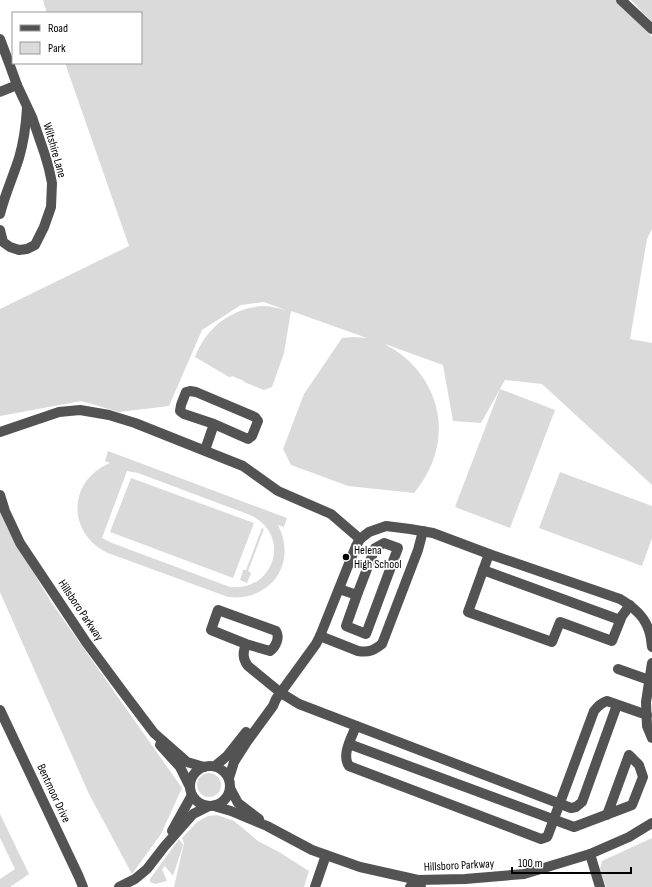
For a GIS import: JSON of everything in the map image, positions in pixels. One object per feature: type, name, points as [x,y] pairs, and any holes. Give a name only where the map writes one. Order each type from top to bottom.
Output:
[{"type":"street","points":[[621,0],[652,29]]},
{"type":"street","name":"Wiltshire Lane","points":[[0,39],[17,85],[32,117],[52,183],[51,207],[44,227],[35,245],[27,249],[19,250],[10,247],[3,242],[0,230]]},
{"type":"street","points":[[0,92],[17,85]]},
{"type":"street","name":"Wiltshire Lane","points":[[0,214],[19,158],[23,141],[27,108]]},
{"type":"street","points":[[190,390],[196,392],[255,418],[258,421],[252,436],[248,439],[214,424],[184,414],[180,411],[186,392],[190,390]]},
{"type":"street","points":[[0,432],[59,412],[80,410],[109,415],[135,422],[243,466],[278,491],[331,514],[360,539]]},
{"type":"street","points":[[205,450],[214,424]]},
{"type":"street","name":"Hillsboro Parkway","points":[[0,495],[5,511],[20,543],[86,642],[154,733],[187,762],[204,767]]},
{"type":"street","points":[[164,847],[191,791],[191,780],[194,774],[204,767],[215,766],[230,759],[246,743],[316,644],[356,546],[360,539],[369,532],[386,526],[433,533],[489,554],[620,598],[640,614],[649,630],[652,647]]},
{"type":"street","points":[[320,636],[364,652],[370,652],[382,644],[418,550],[423,531]]},
{"type":"street","points":[[384,543],[398,548],[366,634],[346,626],[357,595],[375,548],[384,543]]},
{"type":"street","points":[[489,554],[468,612],[552,642],[560,622],[612,641],[620,620],[630,605]]},
{"type":"street","points":[[483,570],[620,620]]},
{"type":"street","points":[[339,589],[357,595]]},
{"type":"street","points":[[218,610],[276,631],[278,634],[273,649],[270,652],[246,644],[211,630],[218,610]]},
{"type":"street","points":[[246,644],[243,651],[244,661],[278,696],[570,808],[576,807],[582,802],[617,705]]},
{"type":"street","points":[[652,663],[646,702],[647,726],[652,738]]},
{"type":"street","points":[[618,669],[650,680]]},
{"type":"street","points":[[356,726],[345,755],[346,762],[349,766],[541,839],[547,837],[548,835],[594,711],[602,702],[607,701],[647,715]]},
{"type":"street","name":"Bentmoor Drive","points":[[0,710],[83,887]]},
{"type":"street","name":"Hillsboro Parkway","points":[[154,733],[157,742],[180,767],[191,791]]},
{"type":"street","points":[[349,744],[574,827],[607,815],[632,805],[643,777],[639,765],[629,755],[607,815]]},
{"type":"street","points":[[118,887],[135,879],[147,869],[193,814],[211,806],[220,804],[225,800],[230,783],[230,759]]},
{"type":"street","points":[[215,766],[225,773],[230,783]]},
{"type":"street","name":"Hillsboro Parkway","points":[[230,783],[238,803],[267,826]]},
{"type":"street","points":[[191,791],[199,803],[211,806]]},
{"type":"street","name":"Hillsboro Parkway","points":[[211,806],[231,811],[267,826],[312,850],[360,867],[419,883],[524,874],[590,854],[630,837],[652,823]]},
{"type":"street","points":[[590,854],[600,887]]},
{"type":"street","points":[[315,887],[326,855]]},
{"type":"street","points":[[410,887],[419,883]]},
{"type":"green space","points":[[43,0],[622,0],[652,37],[652,229],[647,239],[630,339],[652,343],[652,485],[542,384],[505,380],[481,423],[453,421],[443,365],[385,344],[408,360],[424,379],[432,395],[437,411],[439,428],[433,462],[425,478],[414,493],[348,486],[291,465],[283,449],[304,394],[342,338],[367,338],[291,311],[284,353],[272,387],[264,390],[232,376],[229,377],[195,357],[206,337],[220,322],[229,316],[239,311],[261,306],[286,310],[264,302],[241,305],[202,330],[169,406],[119,412],[81,401],[0,416],[0,309],[129,246],[65,64],[142,64],[142,12],[47,12]]},
{"type":"green space","points":[[631,0],[652,0],[652,22]]},
{"type":"green space","points":[[500,389],[555,410],[510,528],[455,507]]},
{"type":"green space","points":[[108,451],[287,518],[284,527],[278,525],[283,539],[285,553],[282,566],[276,578],[268,587],[256,593],[243,597],[228,597],[108,553],[95,544],[85,533],[79,521],[78,508],[80,494],[86,482],[96,471],[110,463],[105,461]],"holes":[[[127,471],[138,473],[250,515],[263,524],[271,535],[274,547],[273,560],[267,571],[258,581],[246,586],[230,587],[102,538]]]},
{"type":"green space","points":[[560,472],[652,506],[652,538],[642,566],[539,528]]},
{"type":"green space","points":[[131,478],[254,523],[233,578],[110,532]]},
{"type":"green space","points":[[0,511],[7,528],[51,602],[182,788],[161,834],[132,874],[89,794],[0,592]]},
{"type":"green space","points":[[262,528],[264,529],[248,571],[251,573],[247,583],[240,580],[243,570],[246,570]]},
{"type":"green space","points":[[204,773],[214,773],[221,780],[221,790],[214,797],[204,797],[197,790],[197,780]]},
{"type":"green space","points":[[0,814],[29,874],[10,887],[0,887],[0,879],[15,869],[0,838]]},
{"type":"green space","points":[[217,815],[234,821],[258,841],[309,871],[304,887],[174,887],[184,843],[182,838],[197,822],[208,816]]},
{"type":"green space","points":[[652,838],[652,887],[606,887],[600,869],[602,861]]},
{"type":"green space","points":[[179,839],[183,845],[173,876],[165,866],[162,869],[167,881],[155,884],[150,882],[150,879]]},
{"type":"place","name":"Helena High School","points":[[346,557]]}]
